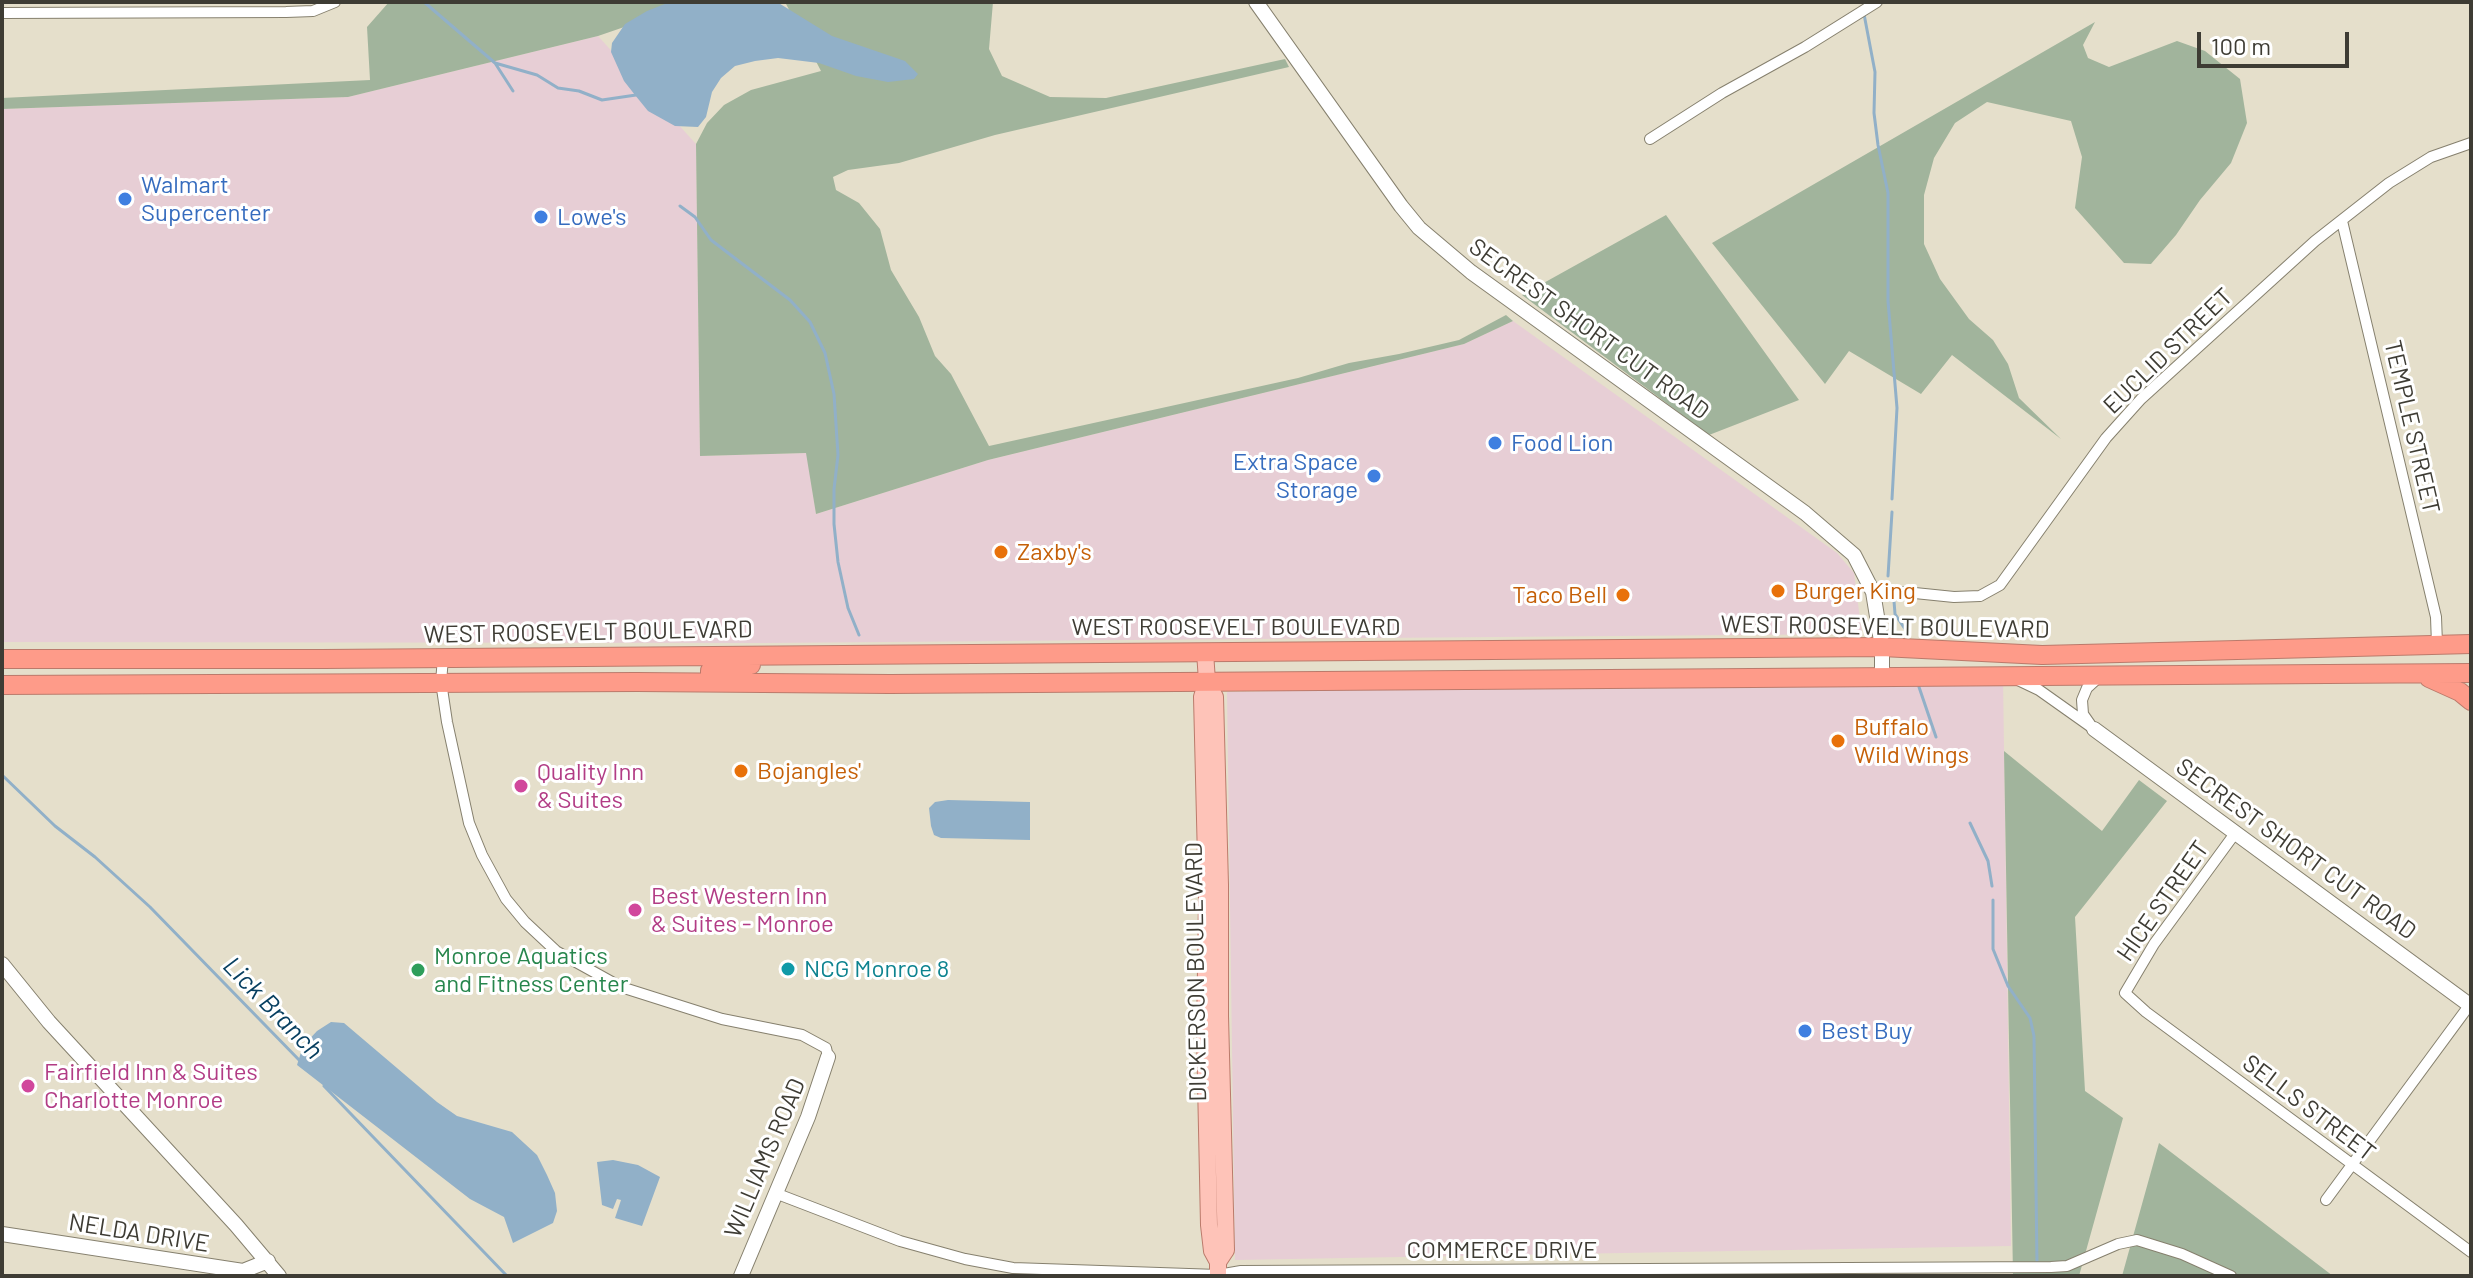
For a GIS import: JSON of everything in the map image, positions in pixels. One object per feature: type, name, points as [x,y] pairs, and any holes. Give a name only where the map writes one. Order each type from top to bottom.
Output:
[{"type":"highway","name":"WEST ROOSEVELT BOULEVARD","points":[[2,659],[1882,647],[2042,655],[2471,644]]},
{"type":"highway","points":[[710,682],[710,671],[721,667],[850,654]]},
{"type":"highway","name":"WEST ROOSEVELT BOULEVARD","points":[[2,685],[2471,673]]},
{"type":"highway","points":[[2415,674],[2440,681],[2471,701]]},
{"type":"main road","name":"DICKERSON BOULEVARD","points":[[1205,652],[1207,681],[1202,697],[1207,900],[1204,992],[1209,1225],[1218,1271]]},
{"type":"main road","name":"DICKERSON BOULEVARD","points":[[1207,681],[1215,697],[1226,1250],[1218,1271]]},
{"type":"main road","points":[[1207,900],[1212,905],[1220,964]]},
{"type":"street","points":[[2,13],[76,7],[300,12],[313,11],[335,2]]},
{"type":"street","name":"SECREST SHORT CUT ROAD","points":[[1256,2],[1419,228],[1471,272],[1805,513],[1854,555],[1873,592],[1882,647],[1882,677]]},
{"type":"street","points":[[1650,139],[1877,2]]},
{"type":"street","name":"EUCLID STREET","points":[[1873,592],[1980,596],[2000,585],[2106,438],[2141,399],[2315,241],[2389,183],[2431,157],[2471,143]]},
{"type":"street","name":"TEMPLE STREET","points":[[2342,221],[2436,617],[2437,644]]},
{"type":"street","points":[[443,658],[441,682],[449,737],[474,839],[506,899],[525,922],[556,951],[621,987],[722,1019],[802,1035],[826,1048],[828,1057]]},
{"type":"street","name":"SECREST SHORT CUT ROAD","points":[[2013,677],[2039,690],[2094,729],[2471,1004]]},
{"type":"street","points":[[2094,729],[2083,714],[2082,700],[2087,688],[2099,677]]},
{"type":"street","name":"HICE STREET","points":[[2125,993],[2154,944],[2236,832]]},
{"type":"street","points":[[2,964],[58,1032],[279,1276]]},
{"type":"street","name":"SELLS STREET","points":[[2125,993],[2146,1012],[2471,1252]]},
{"type":"street","points":[[2326,1200],[2471,1004]]},
{"type":"street","name":"WILLIAMS ROAD","points":[[741,1276],[808,1117],[828,1057]]},
{"type":"street","name":"COMMERCE DRIVE","points":[[775,1193],[900,1241],[965,1259],[1013,1268],[1592,1272],[2051,1267],[2067,1266],[2118,1244],[2137,1240],[2182,1254],[2231,1276]]},
{"type":"street","name":"NELDA DRIVE","points":[[2,1234],[243,1271],[268,1261]]},
{"type":"shaded area","points":[[598,36],[696,144],[700,456],[807,453],[816,514],[988,460],[1464,344],[1513,321],[1837,553],[1854,573],[1862,634],[762,643],[2,642],[2,109],[348,97]]},
{"type":"shaded area","points":[[2003,677],[2011,1246],[1235,1260],[1227,692]]},
{"type":"green space","points":[[389,2],[697,2],[598,36],[348,97],[2,109],[2,98],[370,80],[367,27]]},
{"type":"green space","points":[[785,2],[993,2],[989,49],[1002,76],[1050,97],[1106,98],[1285,59],[1289,67],[995,135],[899,163],[848,170],[833,177],[836,190],[859,203],[880,229],[891,270],[919,317],[935,356],[951,374],[989,446],[1459,340],[1506,315],[1513,321],[1464,344],[988,460],[816,514],[806,453],[700,456],[696,144],[707,123],[724,105],[751,90],[821,71]]},
{"type":"green space","points":[[2095,22],[2083,45],[2088,58],[2109,67],[2177,41],[2205,51],[2240,79],[2247,123],[2231,163],[2151,264],[2124,263],[2075,208],[2082,157],[2071,121],[1987,102],[1955,123],[1934,158],[1924,195],[1924,244],[1940,279],[1969,319],[1993,340],[2008,364],[2019,398],[2061,439],[1952,355],[1921,394],[1849,351],[1825,384],[1712,243]]},
{"type":"green space","points":[[1666,215],[1799,400],[1709,435],[1522,295]]},
{"type":"green space","points":[[2004,751],[2102,831],[2139,780],[2167,801],[2075,917],[2085,1091],[2123,1118],[2079,1276],[2013,1276]]},
{"type":"green space","points":[[2159,1143],[2333,1276],[2122,1276]]},
{"type":"water","points":[[670,2],[777,2],[832,36],[905,61],[918,74],[914,79],[888,82],[856,76],[819,63],[778,58],[755,61],[735,66],[721,78],[712,92],[706,117],[698,127],[675,126],[648,111],[624,81],[611,52],[612,43],[625,24]]},
{"type":"water","points":[[935,802],[1030,802],[1030,840],[941,838],[934,835],[929,808]]},
{"type":"water","points":[[331,1022],[344,1023],[457,1116],[512,1132],[537,1155],[547,1175],[555,1193],[557,1211],[553,1223],[513,1243],[504,1217],[470,1199],[297,1065],[303,1046]]},
{"type":"water","points":[[613,1160],[638,1165],[660,1177],[642,1226],[615,1218],[621,1200],[617,1199],[613,1209],[602,1205],[597,1162]]},
{"type":"waterway","points":[[424,2],[495,63],[513,91]]},
{"type":"waterway","points":[[1864,14],[1875,72],[1874,113],[1878,145],[1888,193],[1888,301],[1897,408],[1892,499]]},
{"type":"waterway","points":[[495,63],[537,75],[558,88],[579,91],[602,100],[636,95]]},
{"type":"waterway","points":[[680,206],[695,217],[711,240],[790,300],[810,322],[825,353],[834,394],[838,455],[834,489],[838,562],[848,608],[859,635]]},
{"type":"waterway","points":[[1888,576],[1892,512]]},
{"type":"waterway","points":[[1894,601],[1895,614],[1907,632]]},
{"type":"waterway","points":[[1919,687],[1936,737]]},
{"type":"waterway","name":"Lick Branch","points":[[2,775],[55,826],[150,907],[302,1063]]},
{"type":"waterway","points":[[1970,823],[1988,861],[1992,886]]},
{"type":"waterway","points":[[1993,900],[1993,949],[2008,986],[2030,1018],[2034,1036],[2037,1264]]},
{"type":"waterway","name":"Lick Branch","points":[[324,1086],[507,1276]]},
{"type":"place","name":"Walmart Supercenter","points":[[125,199]]},
{"type":"place","name":"Lowe's","points":[[541,217]]},
{"type":"place","name":"Food Lion","points":[[1495,443]]},
{"type":"place","name":"Extra Space Storage","points":[[1374,476]]},
{"type":"place","name":"Zaxby's","points":[[1001,552]]},
{"type":"place","name":"Burger King","points":[[1778,591]]},
{"type":"place","name":"Taco Bell","points":[[1623,595]]},
{"type":"place","name":"Buffalo Wild Wings","points":[[1838,741]]},
{"type":"place","name":"Bojangles'","points":[[741,771]]},
{"type":"place","name":"Quality Inn & Suites","points":[[521,786]]},
{"type":"place","name":"Best Western Inn & Suites - Monroe","points":[[635,910]]},
{"type":"place","name":"NCG Monroe 8","points":[[788,969]]},
{"type":"place","name":"Monroe Aquatics and Fitness Center","points":[[418,970]]},
{"type":"place","name":"Best Buy","points":[[1805,1031]]},
{"type":"place","name":"Fairfield Inn & Suites Charlotte Monroe","points":[[28,1086]]}]
